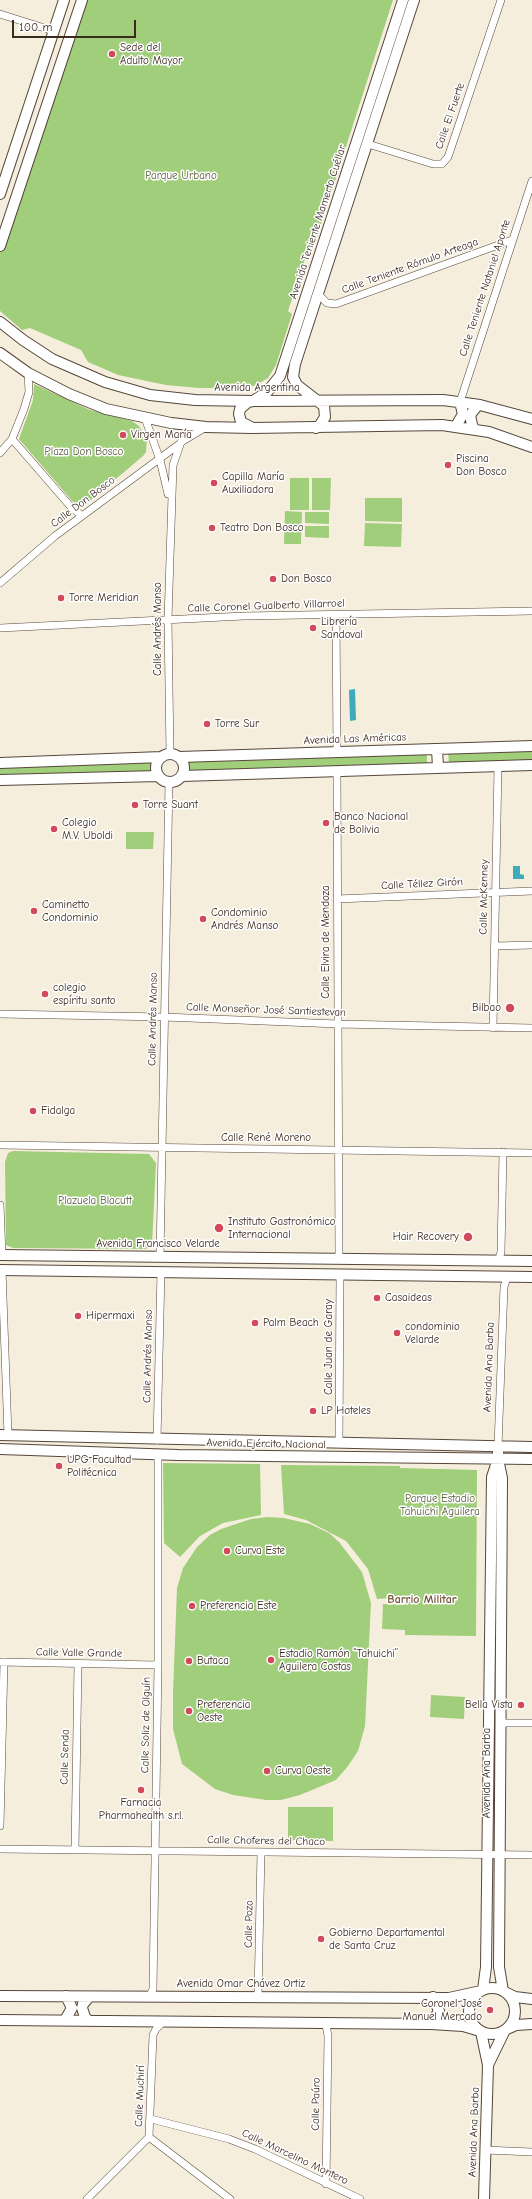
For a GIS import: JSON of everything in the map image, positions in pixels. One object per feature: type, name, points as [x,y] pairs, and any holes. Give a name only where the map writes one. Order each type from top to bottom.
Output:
[{"type":"street","points":[[0,194],[64,0]]},
{"type":"street","points":[[0,246],[82,0]]},
{"type":"street","name":"Avenida Teniente Mamerto Cuéllar","points":[[252,428],[241,422],[239,414],[243,405],[253,401],[267,392],[280,376],[403,0]]},
{"type":"street","name":"Avenida Teniente Mamerto Cuéllar","points":[[316,428],[324,422],[326,413],[324,406],[297,385],[293,371],[414,0]]},
{"type":"street","name":"Calle El Fuerte","points":[[368,144],[433,164],[442,164],[448,157],[500,0]]},
{"type":"street","points":[[0,14],[54,31]]},
{"type":"street","points":[[22,131],[37,136]]},
{"type":"street","name":"Calle Teniente Nataniel Aponte","points":[[460,402],[512,240],[528,204],[532,181]]},
{"type":"street","name":"Calle Teniente Rómulo Arteaga","points":[[318,294],[327,303],[336,304],[512,240]]},
{"type":"street","name":"Avenida Argentina","points":[[0,322],[23,340],[52,359],[86,375],[127,390],[165,398],[253,401],[316,399],[460,402],[478,405],[532,419]]},
{"type":"street","points":[[0,353],[28,373],[69,394],[106,409],[145,418],[206,427],[316,428],[456,426],[474,429],[511,439],[532,447]]},
{"type":"street","points":[[0,453],[12,440],[24,409],[29,392],[28,373]]},
{"type":"street","points":[[456,426],[463,414],[460,402]]},
{"type":"street","points":[[474,429],[470,415],[478,405]]},
{"type":"street","name":"Calle Andrés Manso","points":[[145,418],[160,460],[171,504]]},
{"type":"street","points":[[181,442],[206,427]]},
{"type":"street","points":[[12,440],[71,507],[82,516]]},
{"type":"street","name":"Calle Andrés Manso","points":[[170,756],[168,620],[171,504],[173,465],[181,442]]},
{"type":"street","name":"Calle Don Bosco","points":[[0,583],[82,516],[160,460],[181,442]]},
{"type":"street","name":"Calle Coronel Gualberto Villarroel","points":[[0,628],[168,620],[532,611]]},
{"type":"street","points":[[336,615],[337,751]]},
{"type":"street","name":"Avenida Las Américas","points":[[0,763],[170,756],[532,746]]},
{"type":"street","points":[[437,749],[438,768]]},
{"type":"street","points":[[159,776],[156,767],[170,756],[184,766],[182,776]]},
{"type":"street","points":[[0,780],[159,776],[169,782],[182,776],[532,765]]},
{"type":"street","name":"Calle McKenney","points":[[493,1028],[498,767]]},
{"type":"street","name":"Calle Elvira de Mendoza","points":[[337,771],[339,1257]]},
{"type":"street","name":"Calle Andrés Manso","points":[[160,1256],[169,782]]},
{"type":"street","name":"Calle Téllez Girón","points":[[337,899],[532,891]]},
{"type":"street","points":[[495,946],[532,945]]},
{"type":"street","name":"Calle Monseñor José Santiestevan","points":[[0,1014],[164,1017],[338,1024],[532,1028]]},
{"type":"street","name":"Calle René Moreno","points":[[0,1145],[162,1149],[532,1153]]},
{"type":"street","points":[[478,1277],[494,1270],[501,1252],[503,1152]]},
{"type":"street","points":[[0,1205],[2,1255],[9,1262],[3,1270],[4,1435],[16,1443],[13,1450]]},
{"type":"street","name":"Avenida Francisco Velarde","points":[[2,1255],[339,1257],[532,1262]]},
{"type":"street","points":[[160,1256],[169,1264],[161,1272]]},
{"type":"street","points":[[339,1257],[347,1261],[349,1267],[341,1275],[331,1269],[332,1262],[339,1257]]},
{"type":"street","points":[[510,1277],[514,1266],[532,1262]]},
{"type":"street","points":[[3,1270],[532,1277]]},
{"type":"street","name":"Calle Andrés Manso","points":[[159,1440],[161,1272]]},
{"type":"street","name":"Calle Juan de Garay","points":[[339,1443],[341,1275]]},
{"type":"street","name":"Avenida Ana Barba","points":[[482,1990],[486,1967],[487,1854],[494,1712],[496,1614],[502,1478],[498,1459],[498,1446],[504,1287],[510,1277]]},
{"type":"street","name":"Avenida Ejército Nacional","points":[[4,1435],[159,1440],[532,1447]]},
{"type":"street","points":[[159,1440],[166,1447],[159,1454],[152,1447],[159,1440]]},
{"type":"street","points":[[339,1443],[333,1450],[339,1457]]},
{"type":"street","name":"Avenida Ejército Nacional","points":[[0,1449],[159,1454],[532,1459]]},
{"type":"street","name":"Calle Soliz de Olguín","points":[[150,1996],[153,1989],[158,1665],[159,1454]]},
{"type":"street","points":[[0,1826],[2,1662]]},
{"type":"street","name":"Calle Valle Grande","points":[[2,1662],[158,1665]]},
{"type":"street","name":"Calle Senda","points":[[75,1849],[78,1664]]},
{"type":"street","name":"Avenida Ana Barba","points":[[494,1712],[500,1722],[499,1967],[504,1991]]},
{"type":"street","points":[[500,1722],[532,1723]]},
{"type":"street","name":"Calle Choferes del Chaco","points":[[0,1849],[532,1855]]},
{"type":"street","name":"Calle Pozo","points":[[258,1996],[261,1852]]},
{"type":"street","points":[[480,2032],[470,2018],[469,2010],[471,2003],[482,1990],[493,1988],[504,1991],[515,1997],[532,1999]]},
{"type":"street","name":"Avenida Omar Chávez Ortiz","points":[[0,1996],[433,1997],[463,1996],[482,1990]]},
{"type":"street","points":[[504,1991],[514,2003],[516,2010],[512,2024],[506,2030]]},
{"type":"street","points":[[65,2020],[72,2008],[66,1996]]},
{"type":"street","points":[[88,2020],[84,2017],[82,2008],[85,2000],[89,1997]]},
{"type":"street","points":[[431,2024],[439,2011],[433,1997]]},
{"type":"street","points":[[0,2020],[88,2020],[326,2025],[431,2024],[463,2026],[480,2032],[493,2034],[516,2025],[532,2024]]},
{"type":"street","name":"Calle Muchirí","points":[[87,2199],[149,2137],[152,2118],[154,2035],[156,2029],[164,2022]]},
{"type":"street","name":"Calle Paúro","points":[[326,2025],[328,2036],[326,2184]]},
{"type":"street","name":"Avenida Ana Barba","points":[[488,2065],[506,2030]]},
{"type":"street","name":"Avenida Ana Barba","points":[[480,2032],[488,2065],[484,2199]]},
{"type":"street","name":"Calle Marcelino Montero","points":[[152,2118],[255,2149],[360,2199]]},
{"type":"street","points":[[149,2137],[230,2199]]},
{"type":"street","points":[[485,2150],[532,2152]]},
{"type":"green space","name":"Parque Urbano","points":[[84,0],[393,0],[312,253],[306,256],[288,311],[292,314],[276,365],[268,378],[256,385],[246,388],[199,388],[166,385],[118,375],[88,362],[81,350],[30,328],[22,330],[0,311],[0,247]]},
{"type":"green space","name":"Plaza Don Bosco","points":[[34,384],[90,410],[132,421],[139,426],[147,439],[146,452],[143,456],[84,506],[74,503],[19,439],[33,400]]},
{"type":"green space","points":[[290,478],[309,478],[309,510],[290,510]]},
{"type":"green space","points":[[312,478],[331,478],[330,510],[312,510]]},
{"type":"green space","points":[[365,498],[402,498],[402,522],[365,521]]},
{"type":"green space","points":[[285,511],[302,512],[301,544],[284,544]]},
{"type":"green space","points":[[305,512],[329,512],[329,524],[305,523]]},
{"type":"green space","points":[[365,523],[402,524],[401,547],[364,546]]},
{"type":"green space","points":[[305,526],[329,526],[329,538],[305,537]]},
{"type":"green space","points":[[532,748],[532,761],[449,764],[448,751]]},
{"type":"green space","points":[[427,752],[427,766],[185,773],[185,759]]},
{"type":"green space","points":[[153,759],[154,773],[0,778],[0,764]]},
{"type":"green space","points":[[126,832],[154,832],[153,849],[126,849]]},
{"type":"green space","name":"Plazuela Blacutt","points":[[13,1151],[149,1154],[156,1163],[152,1245],[146,1249],[13,1248],[6,1245],[5,1162],[8,1153]]},
{"type":"green space","points":[[163,1463],[260,1464],[261,1515],[223,1523],[200,1536],[180,1557],[164,1543]]},
{"type":"green space","name":"Parque Estadio Tahuichi Aguilera","points":[[281,1465],[400,1466],[400,1468],[477,1470],[476,1636],[405,1635],[405,1630],[382,1629],[383,1604],[405,1605],[405,1597],[377,1599],[368,1569],[346,1541],[306,1520],[284,1514]]},
{"type":"green space","name":"Estadio Ramón “Tahuichi” Aguilera Costas","points":[[268,1517],[284,1518],[310,1524],[329,1533],[339,1542],[362,1572],[371,1603],[365,1726],[358,1751],[336,1780],[300,1795],[281,1800],[266,1800],[233,1795],[215,1789],[182,1764],[173,1729],[177,1588],[183,1568],[197,1547],[210,1535],[221,1529],[251,1519]]},
{"type":"green space","points":[[431,1695],[465,1697],[464,1719],[430,1717]]},
{"type":"green space","points":[[288,1807],[333,1807],[333,1841],[288,1840]]},
{"type":"water","points":[[355,689],[356,720],[350,721],[349,690]]},
{"type":"water","points":[[513,866],[520,866],[520,874],[524,875],[524,879],[513,879]]},
{"type":"place","name":"Sede del Adulto Mayor","points":[[112,54]]},
{"type":"place","name":"Virgen María","points":[[123,435]]},
{"type":"place","name":"Piscina Don Bosco","points":[[448,465]]},
{"type":"place","name":"Capilla María Auxiliadora","points":[[214,483]]},
{"type":"place","name":"Teatro Don Bosco","points":[[212,528]]},
{"type":"place","name":"Don Bosco","points":[[273,579]]},
{"type":"place","name":"Torre Meridian","points":[[61,598]]},
{"type":"place","name":"Librería Sandoval","points":[[313,628]]},
{"type":"place","name":"Torre Sur","points":[[207,724]]},
{"type":"place","name":"Torre Suant","points":[[135,805]]},
{"type":"place","name":"Banco Nacional de Bolivia","points":[[326,823]]},
{"type":"place","name":"Colegio M.V. Uboldi","points":[[54,829]]},
{"type":"place","name":"Caminetto Condominio","points":[[34,911]]},
{"type":"place","name":"Condominio Andrés Manso","points":[[203,919]]},
{"type":"place","name":"colegio espíritu santo","points":[[45,994]]},
{"type":"place","name":"Bilbao","points":[[510,1008]]},
{"type":"place","name":"Fidalga","points":[[33,1111]]},
{"type":"place","name":"Instituto Gastronómico Internacional","points":[[219,1228]]},
{"type":"place","name":"Hair Recovery","points":[[468,1237]]},
{"type":"place","name":"Casaideas","points":[[377,1298]]},
{"type":"place","name":"Hipermaxi","points":[[78,1316]]},
{"type":"place","name":"Palm Beach","points":[[255,1323]]},
{"type":"place","name":"condominio Velarde","points":[[397,1333]]},
{"type":"place","name":"LP Hoteles","points":[[313,1411]]},
{"type":"place","name":"UPG Facultad Politécnica","points":[[59,1466]]},
{"type":"place","name":"Curva Este","points":[[227,1551]]},
{"type":"place","name":"Preferencia Este","points":[[192,1606]]},
{"type":"place","name":"Estadio Ramón “Tahuichi” Aguilera Costas","points":[[271,1660]]},
{"type":"place","name":"Butaca","points":[[189,1661]]},
{"type":"place","name":"Bella Vista","points":[[521,1705]]},
{"type":"place","name":"Preferencia Oeste","points":[[189,1711]]},
{"type":"place","name":"Curva Oeste","points":[[267,1771]]},
{"type":"place","name":"Farnacia Pharmahealth s.r.l.","points":[[141,1790]]},
{"type":"place","name":"Gobierno Departamental de Santa Cruz","points":[[321,1939]]},
{"type":"place","name":"Coronel José Manuel Mercado","points":[[490,2010]]},
{"type":"district","name":"Barrio Militar","points":[[422,1600]]}]
